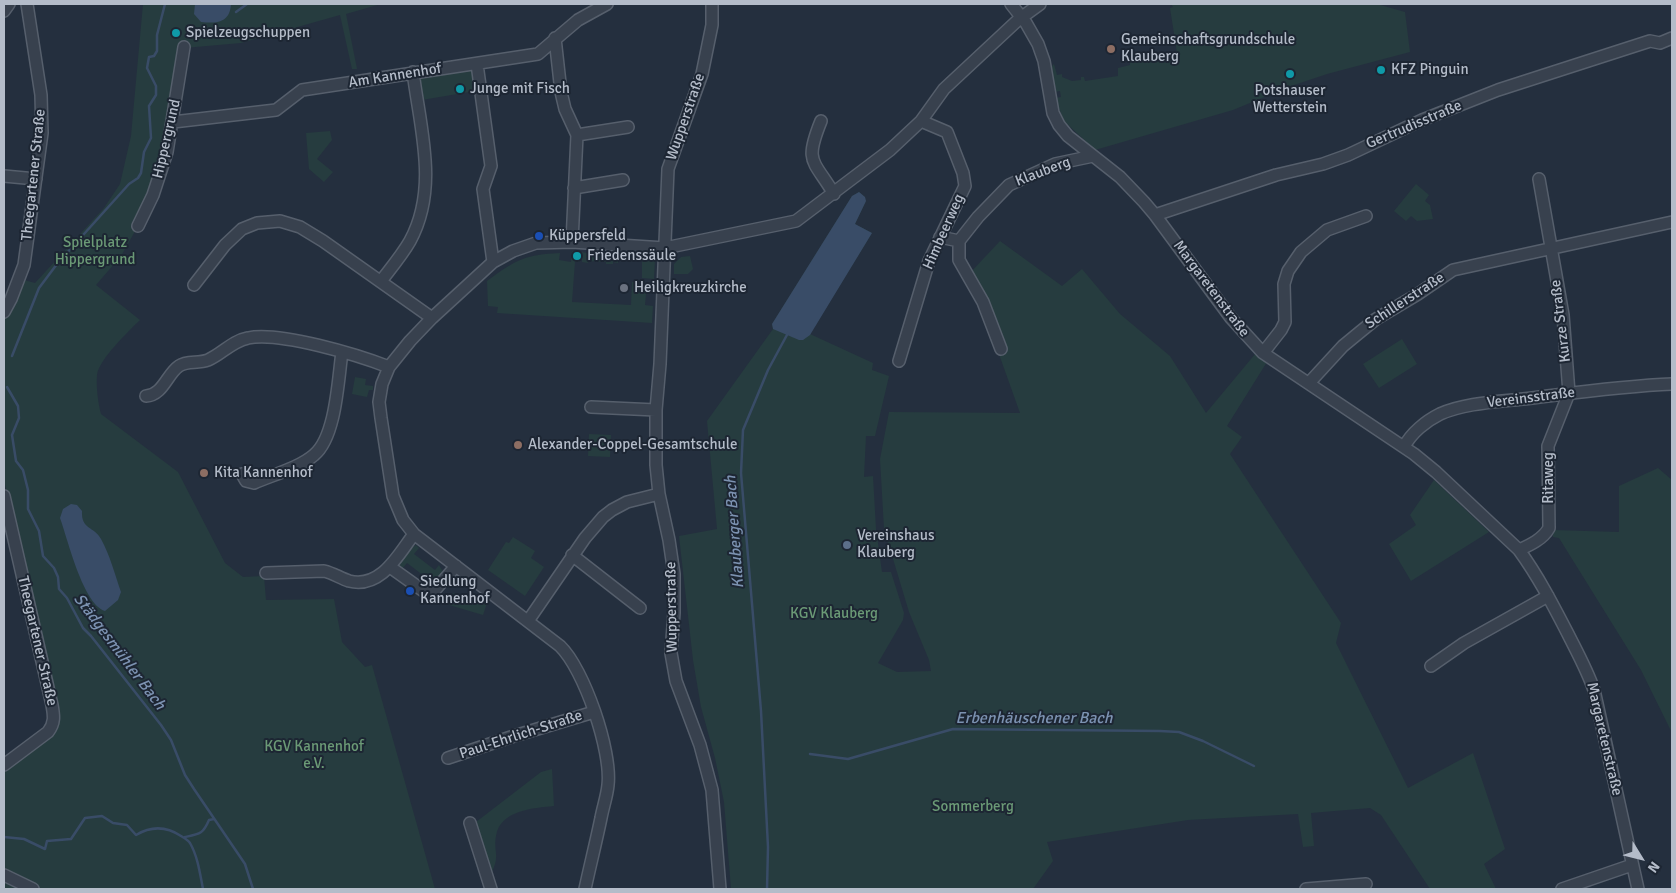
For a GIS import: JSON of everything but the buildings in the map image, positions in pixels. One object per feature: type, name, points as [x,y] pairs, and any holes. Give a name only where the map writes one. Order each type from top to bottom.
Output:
[{"type":"street","points":[[4,11],[9,4]]},
{"type":"street","name":"Theegartener Straße","points":[[4,312],[24,265],[42,133],[42,108],[37,62],[27,4]]},
{"type":"street","name":"Am Kannenhof","points":[[173,122],[276,110],[302,90],[538,54],[578,20],[607,4]]},
{"type":"street","name":"Wupperstraße","points":[[712,4],[712,26],[702,74],[668,169],[656,410],[656,465],[659,494],[674,574],[671,653],[676,681],[700,745],[712,790],[720,889]]},
{"type":"street","name":"Margaretenstraße","points":[[1011,4],[1022,17],[1038,44],[1053,113],[1059,125],[1068,136],[1120,177],[1155,215],[1215,300],[1260,350],[1436,472],[1519,550],[1548,596],[1588,674],[1594,690],[1638,889]]},
{"type":"street","points":[[586,889],[608,784],[608,763],[594,712],[577,670],[560,646],[414,534],[406,525],[394,503],[379,402],[382,384],[389,367],[432,318],[493,262],[513,251],[536,243],[572,242],[665,248],[796,221],[890,150],[921,121],[944,89],[1022,17],[1040,4]]},
{"type":"street","points":[[555,38],[561,92],[565,109],[578,135],[572,242]]},
{"type":"street","name":"Gertrudisstraße","points":[[1155,215],[1276,175],[1340,158],[1422,120],[1498,90],[1650,42],[1660,43],[1672,38]]},
{"type":"street","name":"Hippergrund","points":[[138,226],[162,172],[173,122],[184,47]]},
{"type":"street","points":[[477,64],[491,166],[483,189],[493,262]]},
{"type":"street","points":[[381,281],[411,239],[424,199],[426,162],[413,72]]},
{"type":"street","points":[[821,121],[811,153],[817,170],[834,194]]},
{"type":"street","name":"Himbeerweg","points":[[899,361],[929,261],[963,192],[964,180],[947,132],[921,121]]},
{"type":"street","points":[[578,135],[628,127]]},
{"type":"street","name":"Klauberg","points":[[959,241],[978,217],[1009,185],[1054,164],[1093,156]]},
{"type":"street","points":[[4,176],[36,179]]},
{"type":"street","points":[[1539,179],[1551,250]]},
{"type":"street","points":[[574,188],[623,180]]},
{"type":"street","points":[[1260,350],[1281,330],[1285,322],[1284,284],[1288,270],[1301,252],[1327,230],[1366,216]]},
{"type":"street","points":[[194,285],[236,235],[253,224],[274,220],[289,222],[306,230],[432,318]]},
{"type":"street","name":"Schillerstraße","points":[[1309,383],[1343,346],[1360,332],[1453,270],[1672,222]]},
{"type":"street","points":[[940,237],[959,241],[959,260],[983,302],[1001,349]]},
{"type":"street","name":"Kurze Straße","points":[[1551,250],[1563,315],[1569,393]]},
{"type":"street","points":[[146,396],[158,390],[177,367],[189,362],[208,360],[234,343],[250,337],[276,338],[342,352],[389,367]]},
{"type":"street","points":[[242,474],[246,481],[254,483],[306,461],[320,449],[330,430],[342,352]]},
{"type":"street","name":"Vereinsstraße","points":[[1404,448],[1408,440],[1427,422],[1457,408],[1627,386],[1672,384]]},
{"type":"street","name":"Ritaweg","points":[[1519,550],[1537,541],[1549,528],[1548,446],[1569,393]]},
{"type":"street","points":[[591,407],[656,410]]},
{"type":"street","points":[[528,621],[572,555],[594,527],[612,510],[635,500],[659,494]]},
{"type":"street","name":"Theegartener Straße","points":[[4,496],[54,719],[48,732],[4,765]]},
{"type":"street","points":[[266,573],[324,571],[332,572],[351,581],[358,582],[378,577],[390,567],[414,534]]},
{"type":"street","points":[[572,555],[640,608]]},
{"type":"street","points":[[390,567],[425,592],[435,590],[456,566]]},
{"type":"street","points":[[1430,666],[1464,643],[1548,596]]},
{"type":"street","name":"Paul-Ehrlich-Straße","points":[[448,758],[594,712]]},
{"type":"street","points":[[470,823],[491,889]]},
{"type":"street","points":[[1562,889],[1632,865]]},
{"type":"street","points":[[4,875],[33,889]]},
{"type":"street","points":[[1306,889],[1366,884]]},
{"type":"green space","points":[[143,4],[381,4],[346,14],[357,69],[352,69],[340,15],[241,43],[184,48],[173,122],[138,226],[121,256],[96,285],[140,320],[103,361],[97,375],[97,389],[101,414],[178,472],[225,563],[243,577],[264,576],[266,600],[334,599],[342,642],[365,667],[372,665],[435,889],[4,889],[4,769],[56,731],[56,720],[4,480],[4,319],[24,280],[35,283],[104,208],[120,184],[131,136]]},
{"type":"green space","points":[[1171,4],[1377,4],[1405,12],[1410,52],[1327,74],[1291,86],[1233,110],[1095,150],[1064,121],[1055,98],[1061,97],[1060,91],[1054,92],[1050,68],[1054,64],[1057,75],[1062,74],[1062,77],[1072,81],[1081,80],[1081,77],[1084,77],[1085,81],[1118,76],[1118,68],[1130,65],[1130,60],[1177,53],[1170,8],[1173,7]]},
{"type":"green space","points":[[472,70],[475,91],[422,100],[419,77]]},
{"type":"green space","points":[[330,131],[332,140],[317,159],[333,172],[324,182],[309,169],[306,133]]},
{"type":"green space","points":[[1416,184],[1429,195],[1425,201],[1430,205],[1433,219],[1417,221],[1411,216],[1406,221],[1394,211]]},
{"type":"green space","points":[[859,192],[865,197],[866,201],[855,224],[872,233],[810,334],[873,363],[872,370],[889,376],[875,436],[866,436],[864,477],[873,476],[876,529],[882,572],[891,572],[904,613],[903,620],[878,663],[897,672],[931,671],[929,660],[909,612],[884,529],[880,459],[889,412],[1020,413],[970,273],[1000,241],[1062,286],[1082,269],[1120,314],[1170,356],[1206,413],[1256,353],[1267,362],[1227,426],[1242,437],[1230,454],[1341,623],[1336,643],[1408,788],[1473,753],[1505,849],[1484,864],[1496,889],[1430,889],[1381,815],[1370,808],[1311,813],[1314,846],[1303,847],[1298,814],[1188,820],[1047,842],[1053,861],[1033,889],[731,889],[724,802],[715,758],[701,707],[693,660],[679,536],[717,529],[707,421],[773,329],[772,324],[852,196]]},
{"type":"green space","points":[[572,251],[619,257],[618,263],[613,262],[613,264],[588,261],[588,263],[582,262],[582,260],[575,262],[572,302],[631,305],[632,282],[647,283],[645,305],[653,306],[652,323],[497,313],[498,307],[488,306],[487,281],[507,267],[522,259],[560,253],[559,260],[571,262]]},
{"type":"green space","points":[[690,256],[693,269],[688,274],[674,274],[674,264],[681,257]]},
{"type":"green space","points":[[642,258],[655,259],[654,279],[642,278]]},
{"type":"green space","points":[[1402,339],[1417,364],[1379,388],[1363,364]]},
{"type":"green space","points":[[355,377],[366,379],[365,385],[373,386],[373,390],[369,390],[367,397],[352,394]]},
{"type":"green space","points":[[589,434],[611,435],[610,457],[588,456]]},
{"type":"green space","points":[[1658,468],[1672,480],[1672,733],[1641,670],[1559,538],[1553,537],[1553,530],[1619,532],[1619,486]]},
{"type":"green space","points":[[1434,480],[1489,532],[1411,581],[1389,544],[1416,525],[1410,515]]},
{"type":"green space","points":[[513,537],[535,551],[531,558],[544,567],[525,596],[488,570],[506,542],[509,543]]},
{"type":"green space","points":[[416,545],[419,548],[414,554],[435,570],[439,565],[443,572],[432,586],[424,585],[428,579],[407,563],[402,569],[399,567],[405,554]]},
{"type":"green space","points":[[453,593],[487,603],[483,615],[449,605]]},
{"type":"green space","points":[[552,769],[554,806],[519,812],[504,821],[499,827],[496,836],[496,862],[491,874],[475,828],[476,822],[541,772]]},
{"type":"water","points":[[195,4],[231,4],[226,18],[213,23],[201,22],[194,14]]},
{"type":"water","points":[[859,192],[865,197],[866,201],[855,224],[872,233],[810,335],[803,340],[799,340],[773,329],[772,324],[852,196]]},
{"type":"water","points":[[71,504],[77,505],[82,511],[82,517],[86,525],[101,539],[110,558],[121,592],[118,600],[105,611],[97,606],[83,584],[60,518],[63,509]]},
{"type":"waterway","name":"Städgesmühler Bach","points":[[12,356],[39,288],[57,264],[141,173],[144,152],[151,138],[149,106],[156,95],[156,86],[147,68],[149,57],[154,56],[157,51],[157,35],[165,4]]},
{"type":"waterway","points":[[236,12],[247,4]]},
{"type":"waterway","name":"Klauberger Bach","points":[[767,889],[768,847],[761,711],[741,473],[743,430],[768,370],[788,333]]},
{"type":"waterway","name":"Städgesmühler Bach","points":[[7,387],[18,406],[19,418],[12,435],[16,461],[23,470],[28,490],[28,509],[39,531],[43,556],[54,568],[58,577],[59,589],[67,598],[83,628],[171,740],[185,775],[245,864],[253,889]]},
{"type":"waterway","name":"Erbenhäuschener Bach","points":[[810,754],[848,759],[953,729],[1160,731],[1179,732],[1203,741],[1254,766]]},
{"type":"waterway","points":[[4,837],[24,839],[45,849],[47,841],[71,839],[85,818],[102,816],[113,823],[127,825],[136,835],[158,828],[170,830],[187,840],[193,848],[203,889]]},
{"type":"waterway","points":[[185,837],[200,833],[209,820],[214,819]]},
{"type":"place","name":"Spielzeugschuppen","points":[[176,33]]},
{"type":"place","name":"Gemeinschaftsgrundschule Klauberg","points":[[1111,49]]},
{"type":"place","name":"KFZ Pinguin","points":[[1381,70]]},
{"type":"place","name":"Potshauser Wetterstein","points":[[1290,74]]},
{"type":"place","name":"Junge mit Fisch","points":[[460,89]]},
{"type":"place","name":"Küppersfeld","points":[[539,236]]},
{"type":"place","name":"Friedenssäule","points":[[577,256]]},
{"type":"place","name":"Heiligkreuzkirche","points":[[624,288]]},
{"type":"place","name":"Alexander-Coppel-Gesamtschule","points":[[518,445]]},
{"type":"place","name":"Kita Kannenhof","points":[[204,473]]},
{"type":"place","name":"Vereinshaus Klauberg","points":[[847,545]]},
{"type":"place","name":"Siedlung Kannenhof","points":[[410,591]]},
{"type":"park label","name":"Spielplatz Hippergrund","points":[[95,252]]},
{"type":"park label","name":"KGV Klauberg","points":[[834,614]]},
{"type":"park label","name":"KGV Kannenhof e.V.","points":[[314,756]]},
{"type":"park label","name":"Sommerberg","points":[[973,807]]}]
